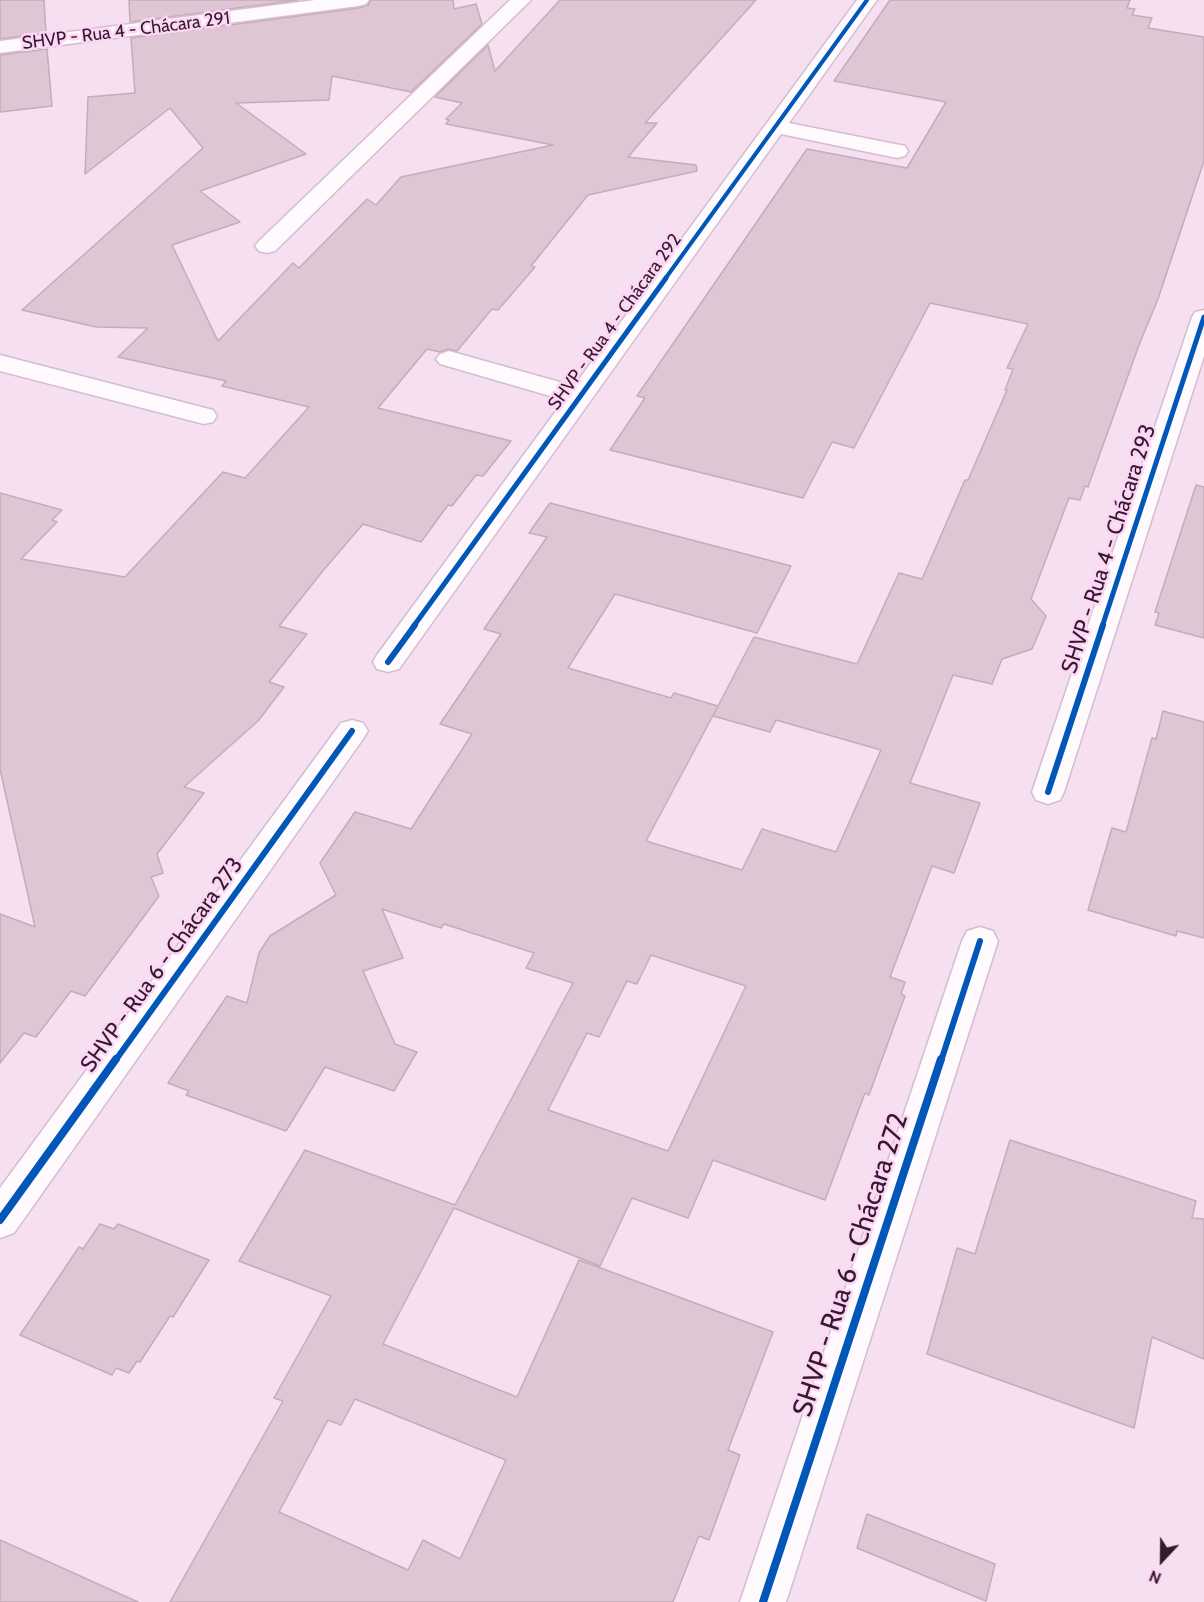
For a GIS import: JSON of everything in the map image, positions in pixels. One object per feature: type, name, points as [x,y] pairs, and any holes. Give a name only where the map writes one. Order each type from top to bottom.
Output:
[{"type":"street","name":"SHVP - Rua 4 - Chácara 291","points":[[0,47],[358,0]]},
{"type":"street","points":[[267,246],[521,0]]},
{"type":"street","name":"SHVP - Rua 4 - Chácara 292","points":[[388,662],[867,0]]},
{"type":"street","points":[[776,127],[897,152]]},
{"type":"street","name":"SHVP - Rua 4 - Chácara 293","points":[[1048,792],[1204,317]]},
{"type":"street","points":[[449,359],[580,396]]},
{"type":"street","points":[[0,363],[204,416]]},
{"type":"street","name":"SHVP - Rua 6 - Chácara 273","points":[[0,1220],[352,731]]},
{"type":"street","name":"SHVP - Rua 6 - Chácara 272","points":[[763,1602],[980,940]]},
{"type":"building","points":[[0,0],[44,0],[46,33],[0,39]]},
{"type":"building","points":[[129,0],[298,0],[130,22]]},
{"type":"building","points":[[371,0],[453,0],[454,9],[476,4],[482,24],[411,92],[332,76],[329,100],[236,103],[306,154],[200,191],[240,222],[172,245],[218,341],[293,263],[299,268],[367,199],[376,205],[401,177],[553,145],[446,124],[449,120],[446,119],[462,103],[435,97],[488,45],[495,71],[560,0],[756,0],[645,123],[657,123],[628,157],[696,165],[697,171],[588,195],[531,266],[535,267],[498,310],[492,309],[457,351],[448,349],[440,352],[427,349],[378,408],[511,441],[483,476],[476,475],[452,506],[448,505],[421,542],[363,524],[322,572],[279,626],[307,634],[269,682],[284,687],[258,721],[184,787],[204,793],[157,854],[163,873],[151,877],[159,896],[85,996],[71,991],[36,1037],[24,1033],[0,1063],[0,914],[35,927],[0,769],[0,493],[62,510],[52,520],[57,522],[21,559],[125,577],[223,472],[245,478],[309,407],[222,386],[226,381],[118,357],[148,328],[96,327],[22,310],[203,148],[170,108],[85,174],[88,97],[135,93],[131,38],[359,8],[368,5]]},
{"type":"building","points":[[890,0],[1130,0],[1127,8],[1135,9],[1132,15],[1152,18],[1148,28],[1204,37],[1204,161],[1158,299],[1088,487],[1085,486],[1080,500],[1069,498],[1031,599],[1046,616],[1032,649],[1002,659],[992,684],[953,675],[910,783],[980,803],[954,873],[932,866],[890,977],[905,982],[901,994],[905,996],[869,1095],[865,1093],[825,1200],[713,1160],[688,1218],[632,1198],[600,1266],[454,1208],[383,1344],[517,1397],[579,1260],[773,1332],[728,1450],[740,1455],[709,1540],[699,1536],[673,1602],[170,1602],[283,1401],[274,1398],[331,1296],[239,1261],[305,1150],[455,1205],[573,983],[526,968],[534,953],[444,924],[441,928],[382,909],[403,958],[363,971],[395,1044],[417,1052],[394,1091],[325,1067],[286,1131],[186,1095],[189,1091],[168,1083],[227,996],[247,1003],[259,953],[270,936],[336,895],[320,863],[355,812],[411,829],[472,734],[440,724],[501,634],[484,629],[547,537],[529,533],[550,503],[791,566],[757,633],[615,594],[568,668],[671,698],[674,693],[718,706],[754,637],[857,664],[899,573],[922,579],[965,480],[968,480],[1007,390],[1005,390],[1013,369],[1007,368],[1028,324],[930,303],[854,448],[832,442],[803,498],[610,450],[645,398],[637,396],[807,149],[907,168],[946,102],[834,81]],"holes":[[[718,706],[713,716],[770,732],[776,720],[881,750],[836,852],[762,829],[742,870],[646,841]],[[651,955],[746,986],[668,1151],[548,1110],[587,1033],[599,1037],[627,981],[637,984]],[[355,1399],[506,1460],[460,1559],[423,1540],[408,1570],[279,1512],[328,1420],[341,1425]]]},
{"type":"building","points":[[47,49],[52,106],[0,112],[0,55]]},
{"type":"building","points":[[1196,485],[1204,487],[1204,638],[1155,625],[1159,613],[1155,612]]},
{"type":"building","points":[[1163,711],[1204,722],[1204,938],[1177,931],[1176,936],[1088,910],[1112,828],[1126,832],[1152,738],[1156,739]]},
{"type":"building","points":[[1010,1140],[1196,1201],[1192,1218],[1204,1219],[1204,1359],[1152,1337],[1134,1428],[927,1354],[957,1248],[975,1254]]},
{"type":"building","points":[[100,1224],[114,1229],[118,1224],[209,1260],[173,1317],[170,1316],[140,1362],[137,1361],[129,1373],[116,1368],[112,1375],[20,1335],[79,1247],[83,1249]]},
{"type":"building","points":[[867,1514],[995,1564],[986,1601],[857,1548]]},
{"type":"building","points":[[0,1540],[138,1602],[0,1602]]},
{"type":"cycle path","points":[[388,662],[867,0]]},
{"type":"cycle path","points":[[1048,792],[1204,317]]},
{"type":"cycle path","points":[[0,1220],[352,731]]},
{"type":"cycle path","points":[[763,1602],[980,941]]}]
